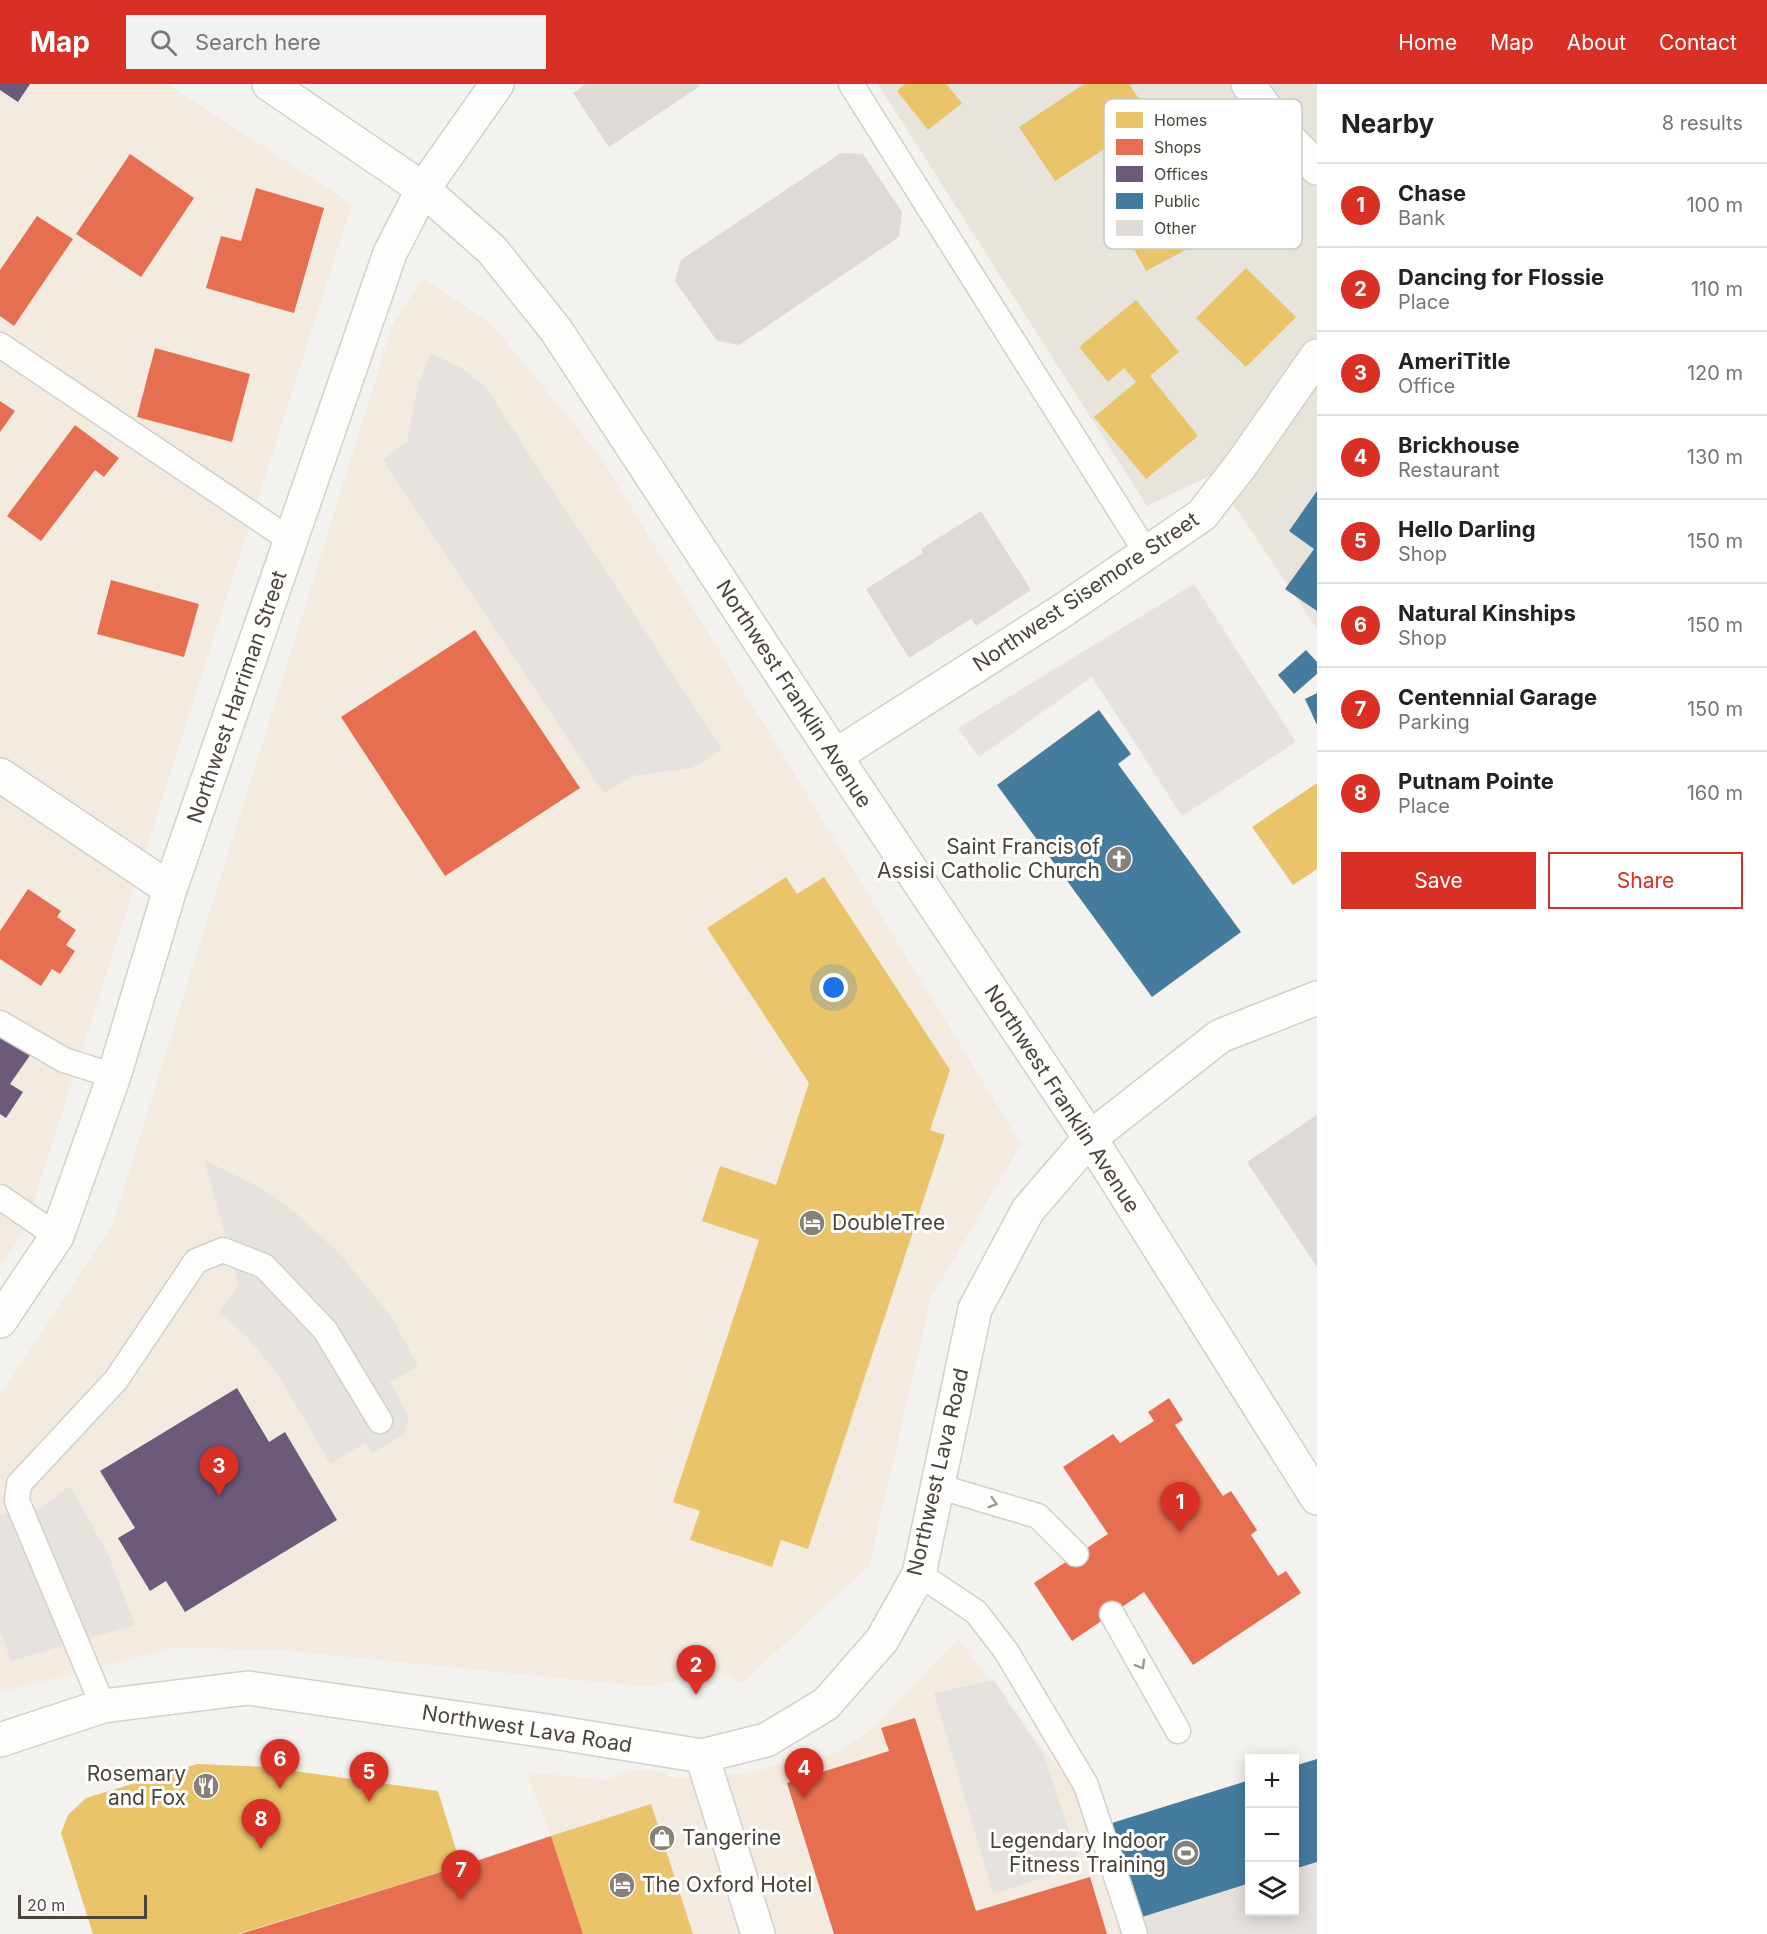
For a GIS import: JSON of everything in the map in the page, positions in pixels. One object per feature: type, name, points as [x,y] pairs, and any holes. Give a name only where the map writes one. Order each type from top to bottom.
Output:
[{"type":"street","name":"Northwest Franklin Avenue","points":[[269,84],[423,189],[492,250],[556,330],[835,756],[1090,1138],[1317,1498]]},
{"type":"street","name":"Northwest Harriman Street","points":[[0,1321],[57,1236],[114,1076],[170,889],[390,253],[423,189],[497,84]]},
{"type":"street","points":[[1248,84],[1259,99]]},
{"type":"street","points":[[1302,153],[1317,168]]},
{"type":"street","name":"Northwest Sisemore Street","points":[[835,756],[1065,609],[1202,515],[1241,465],[1317,356]]},
{"type":"street","points":[[0,775],[170,889]]},
{"type":"street","name":"Northwest Lava Road","points":[[0,1740],[103,1706],[248,1688],[702,1756],[766,1740],[826,1704],[882,1640],[919,1574],[975,1309],[1029,1210],[1090,1138],[1220,1036],[1317,998]]},
{"type":"street","points":[[702,1756],[758,1934]]},
{"type":"lane","points":[[851,84],[1146,552]]},
{"type":"lane","points":[[0,345],[292,541]]},
{"type":"lane","points":[[0,1023],[64,1060],[114,1076]]},
{"type":"lane","points":[[0,1197],[57,1236]]},
{"type":"lane","points":[[103,1706],[17,1501],[19,1484],[116,1380],[196,1260],[223,1250],[264,1266],[325,1329],[380,1421]]},
{"type":"lane","points":[[937,1486],[1038,1516],[1076,1554]]},
{"type":"lane","points":[[919,1574],[976,1612],[1006,1651],[1086,1785],[1135,1934]]},
{"type":"lane","points":[[1112,1614],[1178,1731]]},
{"type":"shaded area","points":[[0,84],[167,84],[352,204],[25,1229],[0,1268]]},
{"type":"shaded area","points":[[878,84],[1317,84],[1317,629],[1213,474],[1147,506]]},
{"type":"shaded area","points":[[423,278],[491,324],[598,453],[1021,1144],[931,1298],[869,1566],[742,1683],[716,1671],[649,1687],[279,1650],[175,1648],[0,1692],[0,1395],[112,1226],[393,324]]},
{"type":"shaded area","points":[[431,353],[462,368],[486,388],[722,749],[692,768],[632,776],[604,794],[383,460],[407,441],[418,386]]},
{"type":"shaded area","points":[[1194,584],[1296,742],[1182,816],[1092,677],[979,757],[958,728]]},
{"type":"shaded area","points":[[204,1160],[259,1187],[297,1214],[339,1253],[391,1316],[418,1366],[390,1382],[409,1418],[404,1434],[372,1453],[365,1443],[330,1464],[285,1386],[268,1362],[247,1337],[219,1312],[239,1285]]},
{"type":"shaded area","points":[[70,1486],[108,1554],[135,1625],[11,1661],[0,1631],[0,1514],[37,1510]]},
{"type":"shaded area","points":[[958,1639],[1081,1797],[1122,1934],[582,1934],[551,1836],[526,1772],[606,1780],[629,1771],[642,1769],[665,1773],[675,1779],[755,1772],[807,1754],[831,1755],[873,1728]]},
{"type":"shaded area","points":[[994,1680],[1044,1756],[1081,1866],[993,1894],[934,1693]]},
{"type":"shaded area","points":[[1317,1862],[1317,1934],[1147,1934],[1142,1917],[1245,1884],[1245,1916],[1299,1916],[1299,1868]]},
{"type":"building: Homes","points":[[905,84],[946,84],[962,103],[928,130],[897,91]]},
{"type":"building: Homes","points":[[1084,84],[1129,84],[1139,99],[1104,99],[1104,149],[1055,181],[1019,127]]},
{"type":"building: Homes","points":[[1134,249],[1187,249],[1146,271]]},
{"type":"building: Homes","points":[[1246,268],[1296,317],[1246,367],[1196,318]]},
{"type":"building: Homes","points":[[1136,300],[1179,352],[1150,376],[1198,436],[1146,479],[1094,417],[1136,382],[1124,368],[1108,382],[1079,347]]},
{"type":"building: Homes","points":[[1317,783],[1317,869],[1293,885],[1252,827]]},
{"type":"building: Homes","name":"DoubleTree","points":[[786,877],[797,894],[824,877],[950,1070],[930,1130],[945,1135],[808,1549],[781,1540],[772,1567],[690,1540],[700,1511],[673,1502],[759,1240],[702,1221],[720,1166],[776,1185],[809,1083],[707,928]]},
{"type":"building: Homes","points":[[197,1764],[265,1767],[438,1791],[461,1866],[238,1934],[93,1934],[61,1833],[68,1815],[86,1798]]},
{"type":"building: Homes","name":"The Oxford Hotel","points":[[651,1804],[693,1934],[583,1934],[551,1836]]},
{"type":"building: Shops","points":[[130,154],[194,198],[141,277],[76,234]]},
{"type":"building: Shops","points":[[256,188],[324,208],[294,313],[206,288],[221,236],[241,241]]},
{"type":"building: Shops","points":[[37,216],[73,239],[14,326],[0,316],[0,270]]},
{"type":"building: Shops","points":[[155,348],[250,374],[232,442],[137,417]]},
{"type":"building: Shops","points":[[0,401],[15,411],[0,432]]},
{"type":"building: Shops","points":[[75,425],[119,458],[104,477],[95,470],[41,541],[7,516]]},
{"type":"building: Shops","points":[[111,580],[199,604],[184,657],[97,634]]},
{"type":"building: Shops","points":[[475,630],[580,788],[445,876],[341,717]]},
{"type":"building: Shops","points":[[28,889],[61,911],[57,917],[76,930],[66,945],[75,951],[60,974],[52,969],[41,986],[0,959],[0,931]]},
{"type":"building: Shops","points":[[1169,1398],[1183,1420],[1175,1425],[1223,1496],[1231,1491],[1257,1530],[1251,1535],[1278,1576],[1286,1571],[1301,1593],[1193,1665],[1144,1592],[1072,1641],[1034,1583],[1108,1534],[1063,1467],[1113,1434],[1120,1443],[1154,1421],[1148,1412]]},
{"type":"building: Shops","points":[[915,1718],[976,1911],[1090,1877],[1107,1934],[834,1934],[787,1783],[889,1751],[881,1728]]},
{"type":"building: Shops","points":[[551,1836],[583,1934],[240,1934],[464,1865]]},
{"type":"building: Offices","points":[[0,84],[30,84],[18,102],[0,90]]},
{"type":"building: Offices","points":[[0,1029],[33,1051],[10,1084],[23,1092],[6,1118],[0,1114]]},
{"type":"building: Offices","points":[[237,1388],[269,1442],[285,1432],[337,1520],[185,1612],[166,1581],[150,1591],[118,1538],[135,1528],[100,1471]]},
{"type":"building: Public","points":[[1317,491],[1317,611],[1285,589],[1314,549],[1289,531]]},
{"type":"building: Public","points":[[1306,650],[1317,662],[1317,674],[1294,694],[1278,675]]},
{"type":"building: Public","points":[[1317,693],[1317,725],[1305,699]]},
{"type":"building: Public","name":"Saint Francis of Assisi Catholic Church","points":[[1099,710],[1131,754],[1118,764],[1241,932],[1152,997],[997,785]]},
{"type":"building: Public","points":[[1317,1759],[1317,1862],[1299,1867],[1299,1808],[1299,1764]]},
{"type":"building: Public","name":"Legendary Indoor Fitness Training","points":[[1245,1782],[1245,1885],[1142,1917],[1112,1823]]},
{"type":"building: Other","points":[[586,84],[698,84],[700,86],[609,147],[573,93]]},
{"type":"building: Other","points":[[841,153],[863,154],[902,212],[899,237],[739,345],[717,341],[675,281],[681,260]]},
{"type":"building: Other","points":[[981,511],[1031,590],[976,626],[971,619],[909,658],[866,589],[923,553],[921,549]]},
{"type":"building: Other","points":[[1317,1115],[1317,1267],[1247,1162]]},
{"type":"place","name":"Saint Francis of Assisi Catholic Church","points":[[1119,859]]},
{"type":"place","name":"DoubleTree","points":[[812,1223]]},
{"type":"place","name":"AmeriTitle","points":[[219,1496]]},
{"type":"place","name":"Chase","points":[[1180,1532]]},
{"type":"place","name":"Dancing for Flossie","points":[[696,1695]]},
{"type":"place","name":"Rosemary and Fox","points":[[206,1786]]},
{"type":"place","name":"Natural Kinships","points":[[280,1789]]},
{"type":"place","name":"Brickhouse","points":[[804,1798]]},
{"type":"place","name":"Hello Darling","points":[[369,1802]]},
{"type":"place","name":"Tangerine","points":[[662,1838]]},
{"type":"place","name":"Putnam Pointe","points":[[261,1849]]},
{"type":"place","name":"Legendary Indoor Fitness Training","points":[[1186,1853]]},
{"type":"place","name":"The Oxford Hotel","points":[[622,1885]]},
{"type":"place","name":"Centennial Garage","points":[[461,1900]]}]
